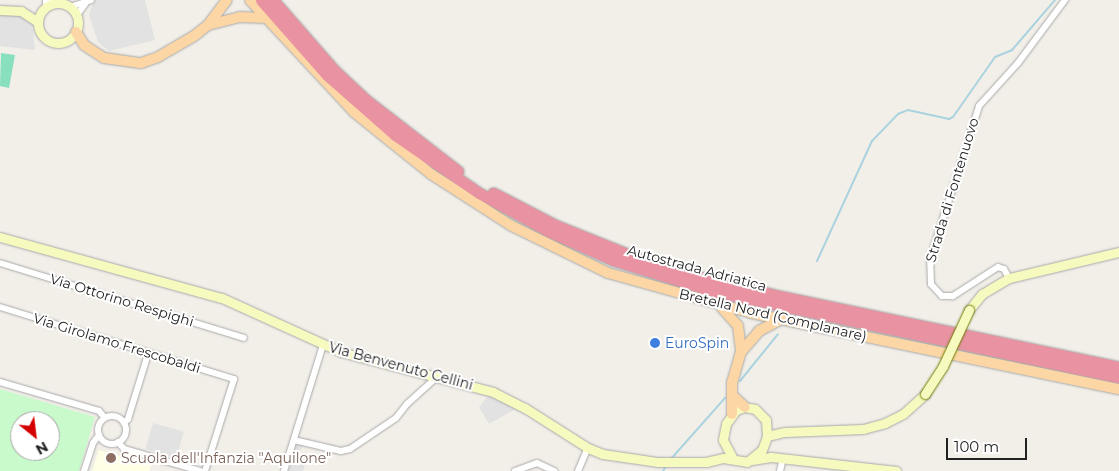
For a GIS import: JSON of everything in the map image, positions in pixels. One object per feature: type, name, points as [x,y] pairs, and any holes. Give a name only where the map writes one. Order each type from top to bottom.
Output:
[{"type":"highway","name":"Autostrada Adriatica","points":[[261,0],[327,75],[362,108],[437,166],[479,193],[550,232],[613,260],[713,291],[782,302],[1119,367]]},
{"type":"highway","name":"Autostrada Adriatica","points":[[273,0],[328,63],[366,100],[484,188],[555,225],[617,252],[782,302]]},
{"type":"highway","name":"Autostrada Adriatica","points":[[797,305],[1119,377]]},
{"type":"main road","points":[[72,36],[110,61],[141,63],[174,48],[208,25],[227,0]]},
{"type":"main road","points":[[240,17],[250,0]]},
{"type":"main road","name":"Bretella Nord (Complanare)","points":[[250,0],[354,112],[431,174],[510,225],[608,272],[751,313],[1119,389]]},
{"type":"main road","points":[[208,25],[240,17],[266,18]]},
{"type":"main road","points":[[719,305],[738,326],[741,352]]},
{"type":"main road","points":[[738,326],[751,313],[758,322],[759,331]]},
{"type":"main road","points":[[732,414],[735,368],[741,352],[759,331],[783,319]]},
{"type":"main road","points":[[733,395],[745,407]]},
{"type":"street","name":"Strada di Fontenuovo","points":[[1009,278],[1004,270],[998,267],[953,296],[942,296],[931,284],[930,259],[979,106],[1018,63],[1065,0]]},
{"type":"street","points":[[0,10],[29,14],[45,7],[70,7],[88,1]]},
{"type":"street","points":[[45,7],[40,32],[48,40],[58,43],[72,36],[77,15],[88,1]]},
{"type":"street","points":[[70,7],[77,15]]},
{"type":"street","name":"Via Benvenuto Cellini","points":[[0,237],[222,298],[258,312],[323,345],[376,362],[476,386],[510,400],[588,448],[603,454],[675,463],[733,459]]},
{"type":"street","points":[[752,460],[766,440],[785,432],[836,431],[885,423],[903,414],[925,394],[943,366],[969,310],[982,294],[1009,278],[1119,252]]},
{"type":"street","name":"Via Ottorino Respighi","points":[[0,263],[244,338]]},
{"type":"street","name":"Via Girolamo Frescobaldi","points":[[0,307],[234,379],[205,471]]},
{"type":"street","points":[[284,471],[323,345]]},
{"type":"street","points":[[124,423],[128,419],[148,354]]},
{"type":"street","points":[[294,440],[341,451],[350,449],[396,418],[415,396],[438,376]]},
{"type":"street","points":[[0,382],[99,410],[105,418]]},
{"type":"street","points":[[785,432],[766,420],[755,409],[745,407],[732,414],[724,432],[724,447],[733,459],[743,462],[783,458],[896,471]]},
{"type":"street","points":[[118,442],[126,432],[124,423],[114,416],[105,418],[98,427],[99,435],[105,442],[118,442],[124,449],[200,471]]},
{"type":"street","points":[[766,420],[766,440],[783,458]]},
{"type":"street","points":[[84,471],[93,443],[99,435]]},
{"type":"street","points":[[712,461],[724,447]]},
{"type":"street","points":[[578,471],[588,448]]},
{"type":"street","points":[[780,471],[783,458]]},
{"type":"street","points":[[515,471],[538,463],[554,471]]},
{"type":"shaded area","points":[[94,0],[145,0],[155,40],[109,51],[98,42],[89,15]]},
{"type":"shaded area","points":[[0,14],[18,14],[32,23],[35,50],[0,46]]},
{"type":"shaded area","points":[[489,395],[517,408],[489,424],[479,407]]},
{"type":"shaded area","points":[[153,423],[184,432],[176,458],[146,449]]},
{"type":"shaded area","points":[[297,443],[303,445],[299,455],[307,458],[303,471],[288,471]]},
{"type":"shaded area","name":"Scuola dell'Infanzia \"Aquilone\"","points":[[99,450],[151,465],[149,471],[92,471]]},
{"type":"green space","points":[[1,53],[15,55],[9,88],[0,86]]},
{"type":"green space","points":[[0,389],[95,417],[79,471],[0,471]]},
{"type":"waterway","points":[[817,261],[872,141],[898,114],[908,110],[949,119],[953,117],[995,57],[1012,50],[1055,0]]},
{"type":"waterway","points":[[740,381],[778,334]]},
{"type":"waterway","points":[[670,460],[725,398]]},
{"type":"waterway","points":[[663,471],[666,466]]},
{"type":"place","name":"EuroSpin","points":[[655,343]]},
{"type":"place","name":"Scuola dell'Infanzia \"Aquilone\"","points":[[111,458]]}]
